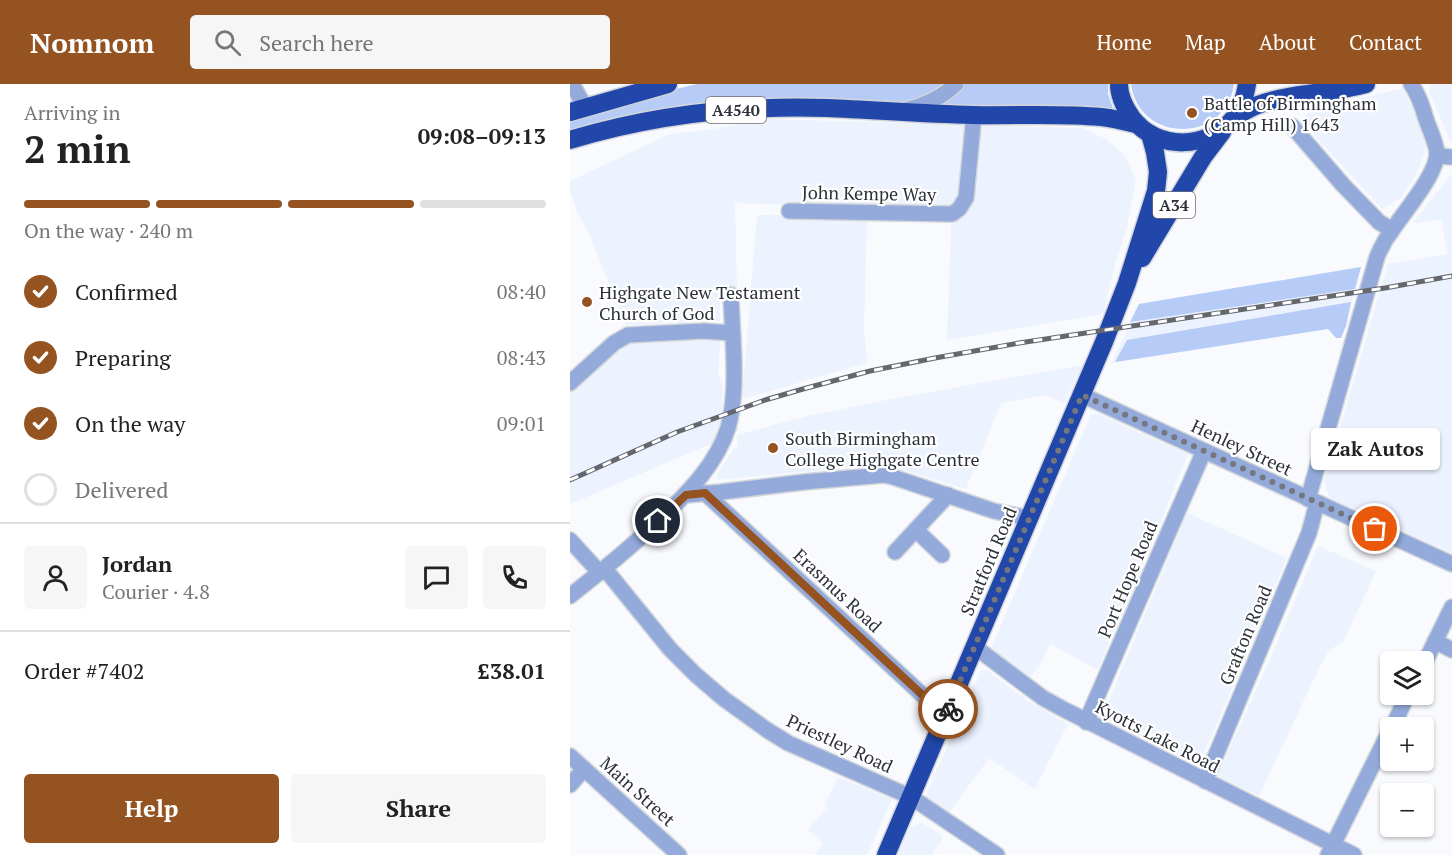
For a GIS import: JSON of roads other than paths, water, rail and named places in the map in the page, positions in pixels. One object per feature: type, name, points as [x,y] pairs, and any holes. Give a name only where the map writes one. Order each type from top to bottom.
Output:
[{"type":"highway","points":[[577,109],[668,84]]},
{"type":"highway","name":"Stratford Road","points":[[886,855],[1082,395],[1127,283],[1156,190],[1158,172],[1155,152],[1143,129],[1125,109],[1119,84]]},
{"type":"highway","points":[[1230,123],[1243,102],[1247,84]]},
{"type":"highway","points":[[1143,129],[1168,142],[1188,143],[1208,139],[1254,106],[1270,101],[1366,84]]},
{"type":"highway","name":"A4540","points":[[572,143],[654,119],[750,109],[825,108],[974,116],[1102,117],[1143,129]]},
{"type":"highway","name":"Stratford Road","points":[[1127,283],[1203,157],[1230,123]]},
{"type":"street","points":[[572,84],[577,109]]},
{"type":"street","points":[[900,112],[926,104],[956,84]]},
{"type":"street","points":[[1411,84],[1436,145],[1444,157]]},
{"type":"street","name":"John Kempe Way","points":[[789,211],[952,214],[959,210],[966,198],[974,116]]},
{"type":"street","points":[[1292,126],[1343,185],[1379,222],[1392,230]]},
{"type":"street","name":"Grafton Road","points":[[1205,781],[1309,533],[1313,501],[1377,257],[1392,230],[1444,157]]},
{"type":"street","points":[[570,596],[631,547],[686,495],[706,471],[718,451],[728,426],[734,386],[730,295]]},
{"type":"street","points":[[570,383],[614,343],[628,335],[704,331],[731,333]]},
{"type":"street","name":"Henley Street","points":[[1082,395],[1452,564]]},
{"type":"street","name":"Port Hope Road","points":[[1086,722],[1204,451]]},
{"type":"street","points":[[686,495],[884,475],[994,511],[1028,518]]},
{"type":"street","name":"Erasmus Road","points":[[705,493],[945,716]]},
{"type":"street","points":[[895,552],[948,495]]},
{"type":"street","points":[[916,530],[942,555]]},
{"type":"street","name":"Priestley Road","points":[[570,540],[602,571],[670,649],[724,699],[788,743],[911,797],[996,855]]},
{"type":"street","points":[[1430,651],[1452,607]]},
{"type":"street","points":[[1435,641],[1452,650]]},
{"type":"street","name":"Kyotts Lake Road","points":[[975,647],[1043,698],[1086,722],[1205,781],[1330,850],[1354,855]]},
{"type":"street","points":[[1330,850],[1380,751]]},
{"type":"street","name":"Main Street","points":[[570,756],[679,855]]},
{"type":"street","points":[[570,785],[584,769]]},
{"type":"railway","points":[[570,480],[677,432],[765,400],[870,371],[1019,343],[1452,276]]},
{"type":"place","name":"Battle of Birmingham (Camp Hill) 1643","points":[[1192,113]]},
{"type":"place","name":"Highgate New Testament Church of God","points":[[587,302]]},
{"type":"place","name":"South Birmingham College Highgate Centre","points":[[773,448]]},
{"type":"place","name":"Zak Autos","points":[[1375,529]]}]
